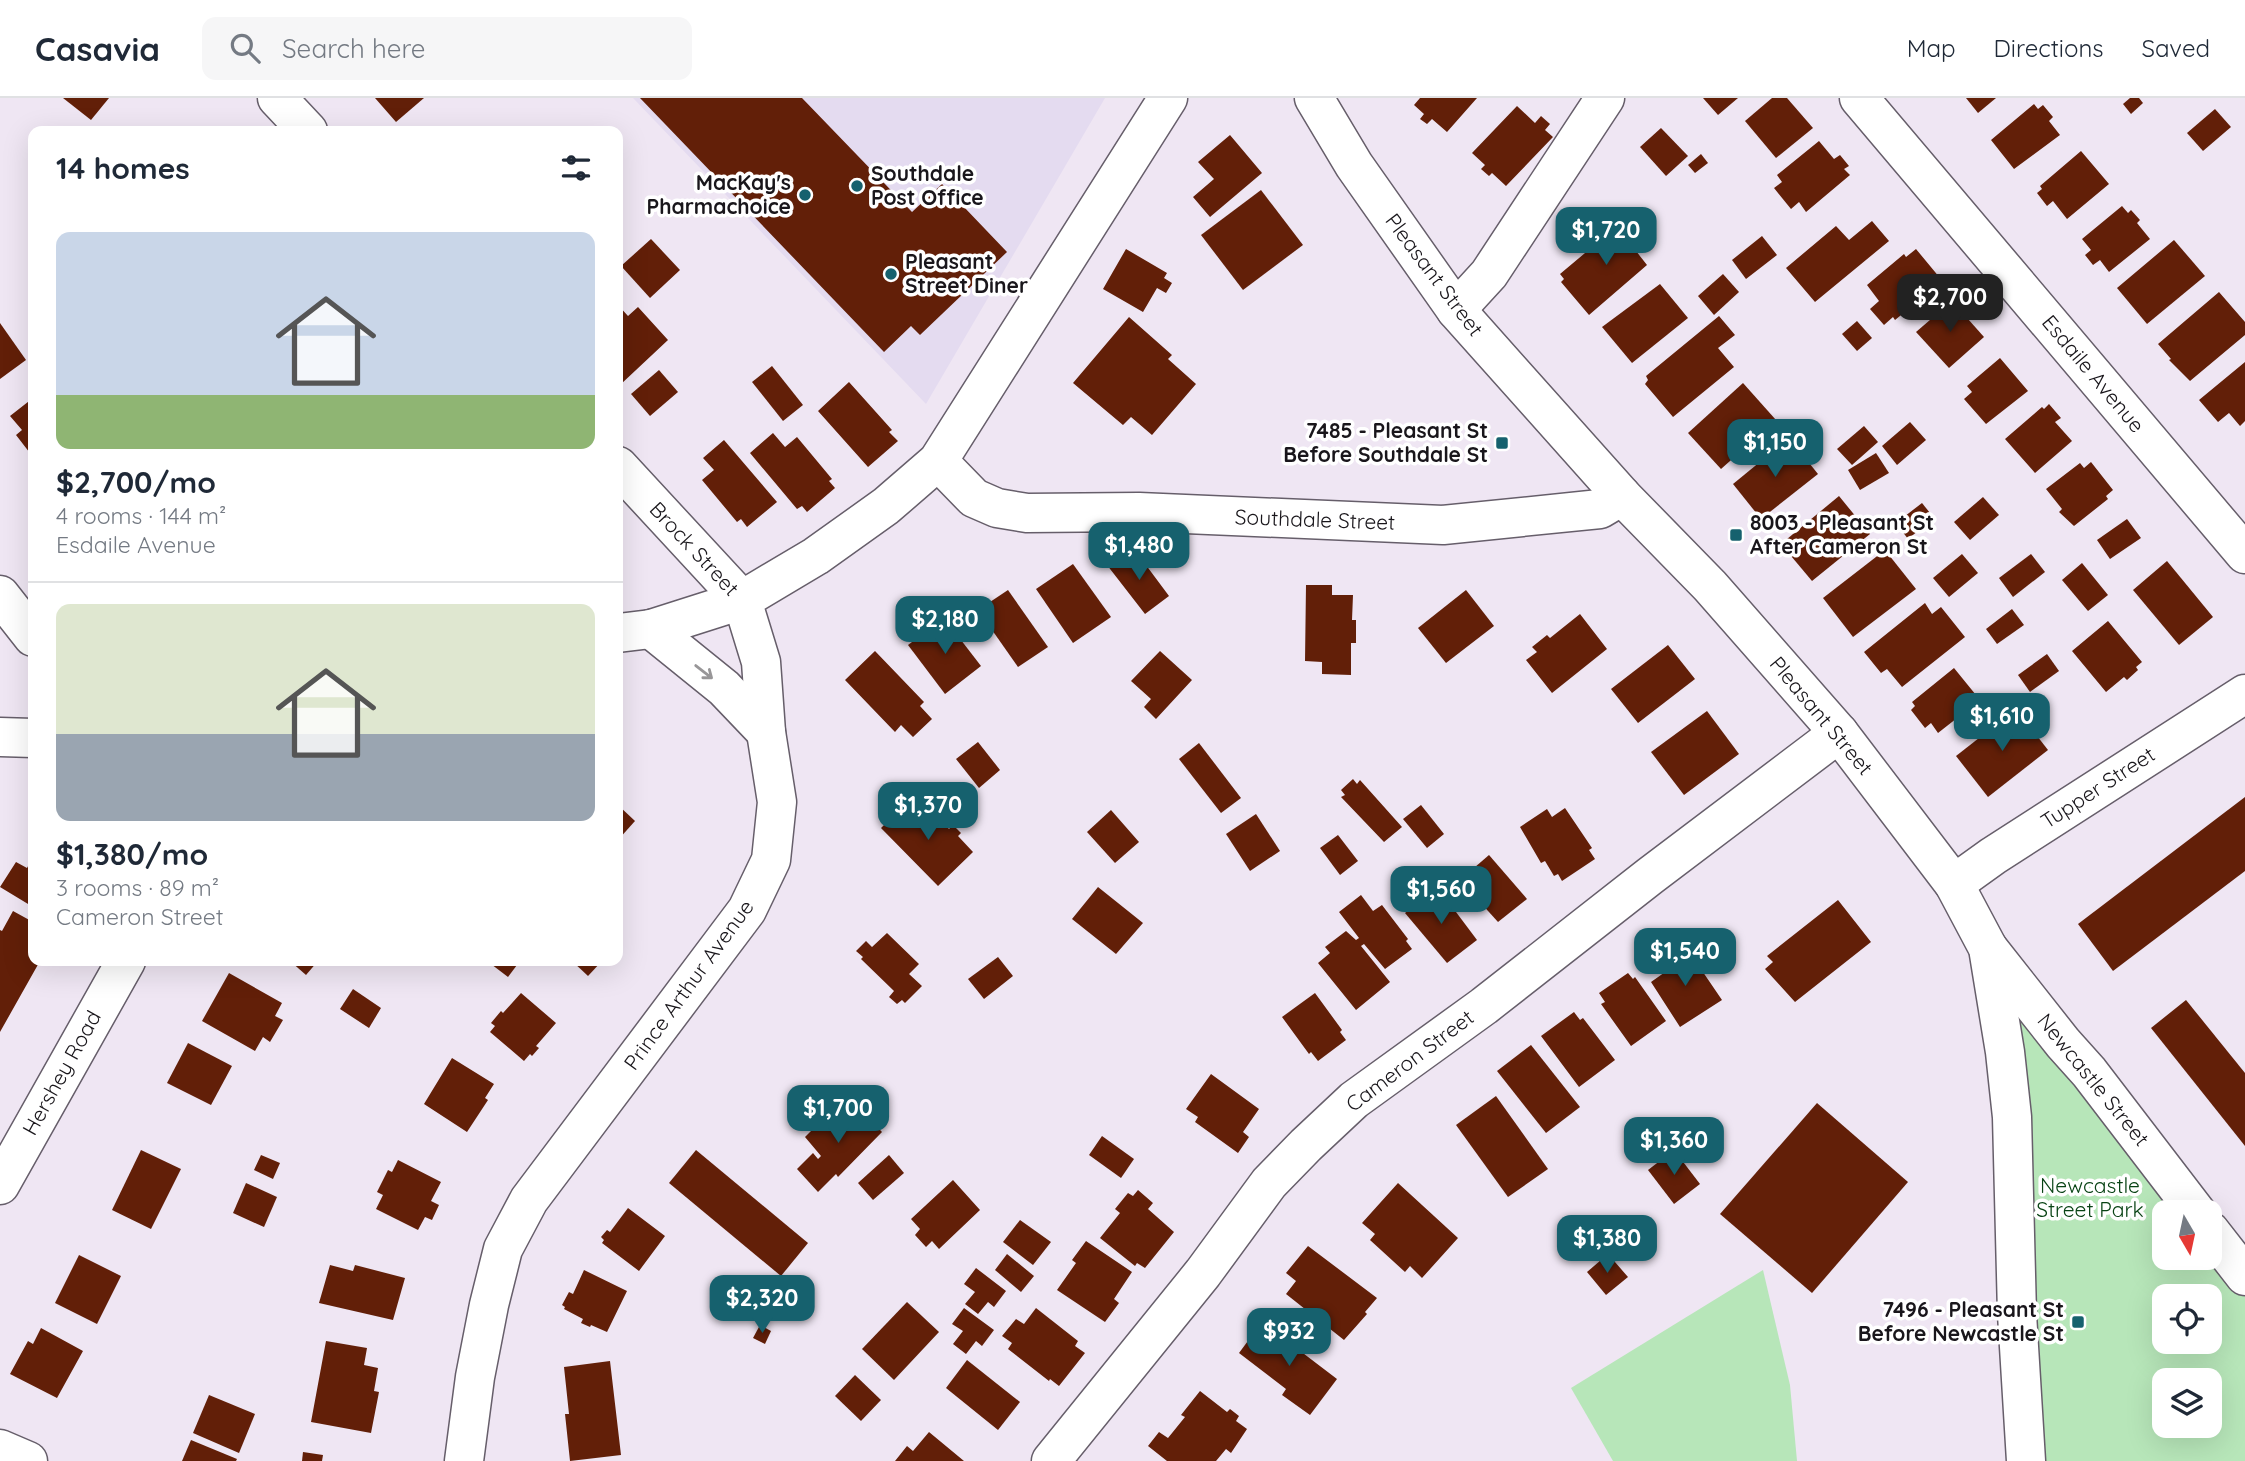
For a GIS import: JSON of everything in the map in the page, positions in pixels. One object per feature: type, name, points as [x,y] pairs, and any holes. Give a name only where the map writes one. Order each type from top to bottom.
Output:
[{"type":"street","points":[[277,98],[303,126]]},
{"type":"street","points":[[634,631],[742,600],[816,556],[876,513],[938,461],[1168,98]]},
{"type":"street","name":"Pleasant Street","points":[[1314,98],[1354,165],[1456,310],[1622,496],[1710,586],[1839,733],[1954,884],[1988,947],[2005,1052],[2012,1117],[2017,1314],[2026,1461]]},
{"type":"street","points":[[1456,310],[1489,275],[1605,98]]},
{"type":"street","name":"Esdaile Avenue","points":[[1859,98],[2245,554]]},
{"type":"street","name":"Southdale Street","points":[[938,461],[974,498],[997,508],[1027,513],[1139,512],[1443,525],[1600,509],[1622,496]]},
{"type":"street","name":"Brock Street","points":[[623,471],[742,600]]},
{"type":"street","points":[[0,595],[28,631]]},
{"type":"street","name":"Prince Arthur Avenue","points":[[472,1451],[475,1377],[489,1305],[503,1249],[509,1237],[528,1200],[747,910],[771,860],[777,802],[766,732],[761,662],[742,600]]},
{"type":"street","points":[[634,631],[724,688],[766,732]]},
{"type":"street","name":"Tupper Street","points":[[1954,884],[1993,856],[2245,694]]},
{"type":"street","name":"Cameron Street","points":[[1051,1461],[1203,1273],[1269,1183],[1315,1136],[1354,1100],[1483,1006],[1839,733]]},
{"type":"street","points":[[0,737],[28,738]]},
{"type":"street","name":"Newcastle Street","points":[[1988,947],[2187,1200]]},
{"type":"street","name":"Hershey Road","points":[[0,1185],[123,966]]},
{"type":"street","points":[[2222,1246],[2245,1276]]},
{"type":"street","points":[[0,1449],[28,1461]]},
{"type":"shaded area","points":[[633,98],[1105,98],[926,404]]},
{"type":"green space","name":"Newcastle Street Park","points":[[1988,948],[2187,1200],[2152,1200],[2152,1270],[2222,1270],[2222,1264],[2245,1276],[2245,1461],[2026,1461]]},
{"type":"green space","points":[[1763,1270],[1790,1385],[1797,1461],[1613,1461],[1571,1388]]},
{"type":"building","points":[[63,98],[109,98],[91,120]]},
{"type":"building","points":[[375,98],[424,98],[396,122]]},
{"type":"building","points":[[640,98],[802,98],[912,212],[942,184],[1007,252],[920,335],[911,326],[884,352]]},
{"type":"building","points":[[1420,98],[1477,98],[1447,132],[1432,119],[1427,124],[1420,119],[1424,114],[1414,105]]},
{"type":"building","points":[[1703,98],[1738,98],[1718,115]]},
{"type":"building","points":[[1772,98],[1787,98],[1813,128],[1776,158],[1745,121]]},
{"type":"building","points":[[1966,98],[1996,98],[1978,113]]},
{"type":"building","points":[[2130,98],[2139,98],[2143,103],[2131,114],[2123,104]]},
{"type":"building","points":[[2034,104],[2038,109],[2043,105],[2053,117],[2049,121],[2060,135],[2014,169],[1991,140]]},
{"type":"building","points":[[1517,106],[1535,123],[1541,116],[1550,124],[1545,130],[1553,137],[1506,186],[1492,173],[1489,176],[1481,169],[1485,165],[1472,153]]},
{"type":"building","points":[[2215,109],[2231,127],[2203,151],[2187,133]]},
{"type":"building","points":[[1661,128],[1688,156],[1666,176],[1640,147]]},
{"type":"building","points":[[1230,135],[1262,173],[1210,217],[1193,197],[1214,179],[1198,162]]},
{"type":"building","points":[[1819,141],[1834,159],[1840,155],[1849,166],[1844,169],[1850,175],[1806,212],[1799,202],[1791,209],[1774,188],[1782,182],[1777,175]]},
{"type":"building","points":[[2081,151],[2109,184],[2067,219],[2053,201],[2047,206],[2037,193],[2042,189],[2040,186]]},
{"type":"building","points":[[1701,154],[1708,163],[1695,173],[1688,165]]},
{"type":"building","points":[[1261,190],[1303,245],[1243,290],[1201,235]]},
{"type":"building","points":[[2122,206],[2128,213],[2131,210],[2140,220],[2137,223],[2150,239],[2109,272],[2100,260],[2093,265],[2085,255],[2091,250],[2082,239]]},
{"type":"building","points":[[1633,220],[1650,239],[1636,251],[1647,265],[1589,315],[1561,282],[1564,279],[1560,274],[1616,227],[1619,232]]},
{"type":"building","points":[[1872,221],[1889,241],[1815,302],[1786,268],[1836,226],[1849,240]]},
{"type":"building","points":[[1762,236],[1777,255],[1746,279],[1732,260]]},
{"type":"building","points":[[651,239],[680,270],[650,298],[623,268],[623,264]]},
{"type":"building","points":[[2174,240],[2205,276],[2147,324],[2117,288]]},
{"type":"building","points":[[1126,249],[1167,273],[1164,278],[1172,283],[1166,293],[1157,288],[1143,312],[1103,289]]},
{"type":"building","points":[[1916,249],[1940,278],[1931,285],[1933,289],[1895,320],[1893,317],[1884,325],[1870,309],[1879,301],[1867,285],[1904,254],[1906,257]]},
{"type":"building","points":[[1723,274],[1739,292],[1714,315],[1698,296]]},
{"type":"building","points":[[1660,284],[1688,318],[1632,363],[1602,327]]},
{"type":"building","points":[[2219,292],[2245,322],[2245,335],[2190,381],[2169,360],[2171,359],[2158,344]]},
{"type":"building","points":[[1952,301],[1984,337],[1949,368],[1916,332]]},
{"type":"building","points":[[638,307],[668,340],[623,382],[623,310],[628,316]]},
{"type":"building","points":[[1719,316],[1735,335],[1718,348],[1734,367],[1673,417],[1645,384],[1648,380],[1646,376]]},
{"type":"building","points":[[1129,317],[1172,355],[1168,359],[1196,384],[1152,435],[1131,417],[1123,425],[1073,383]]},
{"type":"building","points":[[1857,321],[1872,338],[1857,351],[1842,334]]},
{"type":"building","points":[[0,323],[26,360],[0,379]]},
{"type":"building","points":[[2000,358],[2028,391],[1986,424],[1964,399],[1972,392],[1967,386]]},
{"type":"building","points":[[2245,362],[2245,421],[2240,426],[2229,413],[2218,422],[2199,400]]},
{"type":"building","points":[[772,366],[803,405],[783,421],[752,382]]},
{"type":"building","points":[[659,370],[678,392],[650,416],[631,394]]},
{"type":"building","points":[[849,382],[892,430],[889,432],[898,441],[868,467],[818,411]]},
{"type":"building","points":[[1743,383],[1776,420],[1721,469],[1688,433]]},
{"type":"building","points":[[28,402],[28,451],[16,435],[22,430],[10,416]]},
{"type":"building","points":[[2049,404],[2061,418],[2055,422],[2072,441],[2035,473],[2005,439]]},
{"type":"building","points":[[1910,422],[1926,440],[1897,465],[1882,446]]},
{"type":"building","points":[[1864,426],[1878,442],[1852,465],[1837,449]]},
{"type":"building","points":[[773,433],[785,447],[797,437],[832,479],[829,481],[835,488],[807,512],[802,506],[797,509],[750,453]]},
{"type":"building","points":[[1789,438],[1818,474],[1761,519],[1733,484]]},
{"type":"building","points":[[724,440],[777,502],[747,527],[741,519],[737,522],[702,480],[714,470],[703,458]]},
{"type":"building","points":[[1876,453],[1889,473],[1860,490],[1848,470]]},
{"type":"building","points":[[2091,462],[2113,490],[2106,496],[2108,499],[2074,526],[2059,512],[2062,509],[2046,489],[2080,463],[2084,468]]},
{"type":"building","points":[[1839,496],[1870,534],[1812,581],[1781,544]]},
{"type":"building","points":[[1983,497],[1999,515],[1970,540],[1954,522]]},
{"type":"building","points":[[1922,503],[1934,518],[1908,539],[1896,523]]},
{"type":"building","points":[[2127,519],[2141,538],[2110,559],[2097,540]]},
{"type":"building","points":[[1885,550],[1916,589],[1853,637],[1823,598]]},
{"type":"building","points":[[1137,553],[1169,596],[1145,614],[1107,565],[1117,558],[1122,564]]},
{"type":"building","points":[[1962,554],[1978,573],[1949,597],[1933,578]]},
{"type":"building","points":[[2031,554],[2045,572],[2013,597],[1999,578]]},
{"type":"building","points":[[2167,561],[2213,617],[2179,645],[2133,590]]},
{"type":"building","points":[[2082,563],[2108,595],[2088,611],[2062,580]]},
{"type":"building","points":[[1073,564],[1111,617],[1073,643],[1036,589]]},
{"type":"building","points":[[1306,585],[1332,585],[1332,595],[1353,595],[1352,620],[1356,620],[1356,643],[1351,643],[1351,675],[1322,674],[1322,662],[1305,661]]},
{"type":"building","points":[[1008,590],[1048,647],[1018,667],[978,610]]},
{"type":"building","points":[[1466,590],[1494,626],[1446,663],[1418,628]]},
{"type":"building","points":[[1925,603],[1932,614],[1941,607],[1965,637],[1902,687],[1887,669],[1881,673],[1864,652]]},
{"type":"building","points":[[2012,609],[2024,625],[1997,644],[1986,629]]},
{"type":"building","points":[[1580,614],[1607,649],[1552,693],[1526,660],[1537,652],[1532,647],[1547,635],[1550,638]]},
{"type":"building","points":[[944,618],[981,666],[945,694],[908,645]]},
{"type":"building","points":[[2108,621],[2142,662],[2127,680],[2124,677],[2106,692],[2072,651]]},
{"type":"building","points":[[1668,645],[1695,679],[1638,723],[1611,689]]},
{"type":"building","points":[[875,651],[924,702],[920,706],[932,719],[913,737],[901,725],[895,732],[845,680]]},
{"type":"building","points":[[1160,651],[1192,680],[1156,719],[1144,707],[1151,699],[1131,681]]},
{"type":"building","points":[[2047,654],[2059,671],[2030,692],[2018,675]]},
{"type":"building","points":[[1954,668],[1980,700],[1938,733],[1931,723],[1925,728],[1911,710],[1915,706],[1912,702]]},
{"type":"building","points":[[2016,709],[2048,750],[1988,797],[1956,756]]},
{"type":"building","points":[[1707,711],[1739,754],[1684,795],[1651,752]]},
{"type":"building","points":[[978,742],[1000,770],[979,788],[956,759]]},
{"type":"building","points":[[1199,743],[1241,798],[1221,813],[1179,759]]},
{"type":"building","points":[[1353,779],[1357,784],[1360,780],[1402,827],[1384,842],[1341,797],[1345,795],[1341,790]]},
{"type":"building","points":[[2245,797],[2245,871],[2113,971],[2078,924]]},
{"type":"building","points":[[920,800],[949,829],[953,825],[961,833],[958,836],[973,852],[938,886],[881,828],[894,815],[899,820]]},
{"type":"building","points":[[1421,805],[1444,834],[1427,848],[1403,819]]},
{"type":"building","points":[[1565,808],[1592,848],[1589,850],[1595,859],[1562,881],[1558,874],[1554,876],[1545,861],[1541,863],[1520,827],[1547,809],[1552,817]]},
{"type":"building","points":[[623,810],[635,821],[623,834]]},
{"type":"building","points":[[1111,810],[1139,842],[1115,863],[1087,832]]},
{"type":"building","points":[[1256,814],[1280,851],[1250,871],[1226,834]]},
{"type":"building","points":[[1338,835],[1358,861],[1340,875],[1320,848]]},
{"type":"building","points":[[1489,855],[1527,899],[1498,922],[1460,880]]},
{"type":"building","points":[[16,862],[27,868],[28,904],[0,887]]},
{"type":"building","points":[[1098,887],[1143,923],[1116,954],[1072,919]]},
{"type":"building","points":[[1438,888],[1477,940],[1447,963],[1405,913]]},
{"type":"building","points":[[1361,895],[1373,911],[1382,905],[1408,939],[1406,941],[1412,949],[1385,969],[1364,944],[1361,946],[1390,982],[1356,1010],[1318,963],[1330,953],[1325,947],[1346,931],[1356,940],[1359,938],[1339,912]]},
{"type":"building","points":[[1838,900],[1871,942],[1795,1002],[1765,969],[1773,962],[1767,956]]},
{"type":"building","points":[[13,911],[28,919],[28,966],[37,966],[0,1032],[0,930],[2,931]]},
{"type":"building","points":[[887,933],[919,964],[909,974],[922,986],[905,1003],[902,1000],[897,1004],[889,997],[894,991],[856,951],[866,941],[872,947]]},
{"type":"building","points":[[1679,947],[1687,959],[1692,956],[1722,1000],[1680,1027],[1651,982],[1668,970],[1661,959]]},
{"type":"building","points":[[998,957],[1013,976],[984,999],[968,979]]},
{"type":"building","points":[[296,966],[314,966],[306,975]]},
{"type":"building","points":[[494,966],[516,966],[508,977]]},
{"type":"building","points":[[577,966],[597,966],[588,976]]},
{"type":"building","points":[[229,973],[282,1003],[275,1016],[283,1020],[270,1042],[263,1037],[255,1051],[202,1021]]},
{"type":"building","points":[[1628,973],[1633,979],[1635,977],[1666,1021],[1631,1046],[1601,1004],[1605,1002],[1599,993]]},
{"type":"building","points":[[353,989],[381,1008],[369,1028],[340,1009]]},
{"type":"building","points":[[521,993],[556,1023],[536,1046],[539,1048],[524,1061],[490,1032],[495,1026],[491,1023]]},
{"type":"building","points":[[1315,993],[1342,1030],[1340,1032],[1346,1040],[1318,1061],[1311,1052],[1309,1054],[1282,1017]]},
{"type":"building","points":[[2186,1000],[2245,1073],[2245,1146],[2151,1028]]},
{"type":"building","points":[[1574,1012],[1580,1020],[1583,1018],[1615,1060],[1579,1087],[1541,1036]]},
{"type":"building","points":[[188,1043],[232,1066],[211,1105],[167,1083]]},
{"type":"building","points":[[1531,1045],[1580,1107],[1546,1133],[1497,1071]]},
{"type":"building","points":[[452,1058],[494,1084],[485,1098],[488,1100],[467,1132],[424,1104]]},
{"type":"building","points":[[1211,1074],[1259,1109],[1243,1132],[1249,1137],[1238,1153],[1195,1122],[1198,1117],[1186,1109]]},
{"type":"building","points":[[1496,1096],[1548,1169],[1508,1197],[1456,1125]]},
{"type":"building","points":[[854,1103],[882,1132],[838,1177],[836,1174],[818,1192],[797,1169],[813,1153],[818,1159],[821,1156],[805,1137],[828,1114],[835,1121]]},
{"type":"building","points":[[1817,1103],[1908,1182],[1812,1293],[1720,1214]]},
{"type":"building","points":[[1102,1136],[1134,1159],[1121,1178],[1089,1155]]},
{"type":"building","points":[[141,1150],[181,1169],[151,1229],[112,1210]]},
{"type":"building","points":[[696,1150],[808,1243],[781,1276],[669,1183]]},
{"type":"building","points":[[1674,1150],[1700,1184],[1674,1204],[1648,1170]]},
{"type":"building","points":[[261,1155],[280,1163],[273,1179],[254,1170]]},
{"type":"building","points":[[889,1155],[904,1173],[873,1200],[858,1183]]},
{"type":"building","points":[[398,1160],[441,1182],[431,1201],[439,1205],[432,1220],[425,1217],[418,1230],[376,1209],[383,1195],[377,1192],[388,1170],[392,1172]]},
{"type":"building","points":[[953,1180],[980,1210],[939,1249],[932,1241],[926,1247],[915,1235],[920,1229],[911,1219]]},
{"type":"building","points":[[246,1183],[277,1197],[264,1227],[233,1213]]},
{"type":"building","points":[[1398,1183],[1458,1238],[1422,1278],[1410,1266],[1405,1272],[1370,1240],[1375,1234],[1362,1223]]},
{"type":"building","points":[[1138,1190],[1153,1203],[1148,1209],[1174,1232],[1145,1268],[1137,1263],[1135,1266],[1100,1238],[1120,1213],[1115,1209],[1128,1193],[1133,1196]]},
{"type":"building","points":[[628,1208],[665,1236],[639,1271],[602,1243],[604,1240],[601,1237],[607,1230],[610,1232]]},
{"type":"building","points":[[1020,1220],[1051,1242],[1033,1265],[1003,1242]]},
{"type":"building","points":[[1086,1241],[1132,1272],[1114,1299],[1119,1303],[1105,1322],[1057,1290],[1076,1263],[1072,1260]]},
{"type":"building","points":[[1308,1246],[1377,1298],[1344,1340],[1286,1294],[1296,1281],[1286,1273]]},
{"type":"building","points":[[1007,1254],[1034,1276],[1021,1292],[995,1270]]},
{"type":"building","points":[[1608,1254],[1628,1277],[1606,1295],[1587,1272]]},
{"type":"building","points":[[79,1255],[121,1276],[97,1324],[55,1303]]},
{"type":"building","points":[[330,1265],[353,1271],[355,1265],[405,1278],[393,1320],[319,1303]]},
{"type":"building","points":[[976,1268],[1006,1291],[994,1307],[988,1302],[978,1314],[965,1304],[975,1292],[964,1284]]},
{"type":"building","points":[[584,1270],[627,1291],[607,1332],[581,1323],[583,1319],[564,1309],[562,1305],[569,1292],[573,1294]]},
{"type":"building","points":[[907,1302],[939,1332],[894,1380],[862,1349]]},
{"type":"building","points":[[964,1308],[994,1330],[982,1346],[976,1341],[966,1354],[953,1344],[963,1331],[952,1324]]},
{"type":"building","points":[[1036,1308],[1078,1341],[1075,1346],[1085,1353],[1059,1386],[1008,1349],[1012,1343],[1002,1336],[1016,1319],[1024,1324]]},
{"type":"building","points":[[1262,1322],[1337,1379],[1310,1415],[1282,1395],[1286,1389],[1239,1353]]},
{"type":"building","points":[[760,1325],[771,1331],[765,1344],[753,1338]]},
{"type":"building","points":[[41,1328],[83,1351],[57,1398],[10,1374],[28,1341],[33,1344]]},
{"type":"building","points":[[326,1341],[367,1348],[364,1365],[378,1368],[374,1391],[379,1392],[371,1433],[311,1422]]},
{"type":"building","points":[[967,1360],[1020,1402],[998,1430],[946,1388]]},
{"type":"building","points":[[610,1361],[621,1455],[570,1461],[564,1367]]},
{"type":"building","points":[[855,1375],[881,1400],[861,1421],[835,1396]]},
{"type":"building","points":[[1200,1391],[1227,1412],[1230,1409],[1239,1416],[1236,1421],[1247,1429],[1231,1453],[1226,1449],[1216,1461],[1167,1461],[1148,1446],[1159,1432],[1168,1438],[1185,1417],[1181,1415]]},
{"type":"building","points":[[209,1395],[255,1414],[239,1453],[193,1433]]},
{"type":"building","points":[[929,1432],[964,1461],[895,1461],[907,1446],[913,1451]]},
{"type":"building","points":[[191,1440],[237,1459],[182,1461]]},
{"type":"building","points":[[303,1452],[323,1455],[322,1461],[302,1461]]},
{"type":"place","name":"Southdale Post Office","points":[[857,186]]},
{"type":"place","name":"MacKay's Pharmachoice","points":[[805,195]]},
{"type":"place","name":"Pleasant Street Diner","points":[[891,274]]},
{"type":"place","name":"7485 - Pleasant St Before Southdale St","points":[[1502,443]]},
{"type":"place","name":"8003 - Pleasant St After Cameron St","points":[[1736,535]]},
{"type":"place","name":"7496 - Pleasant St Before Newcastle St","points":[[2078,1322]]}]
